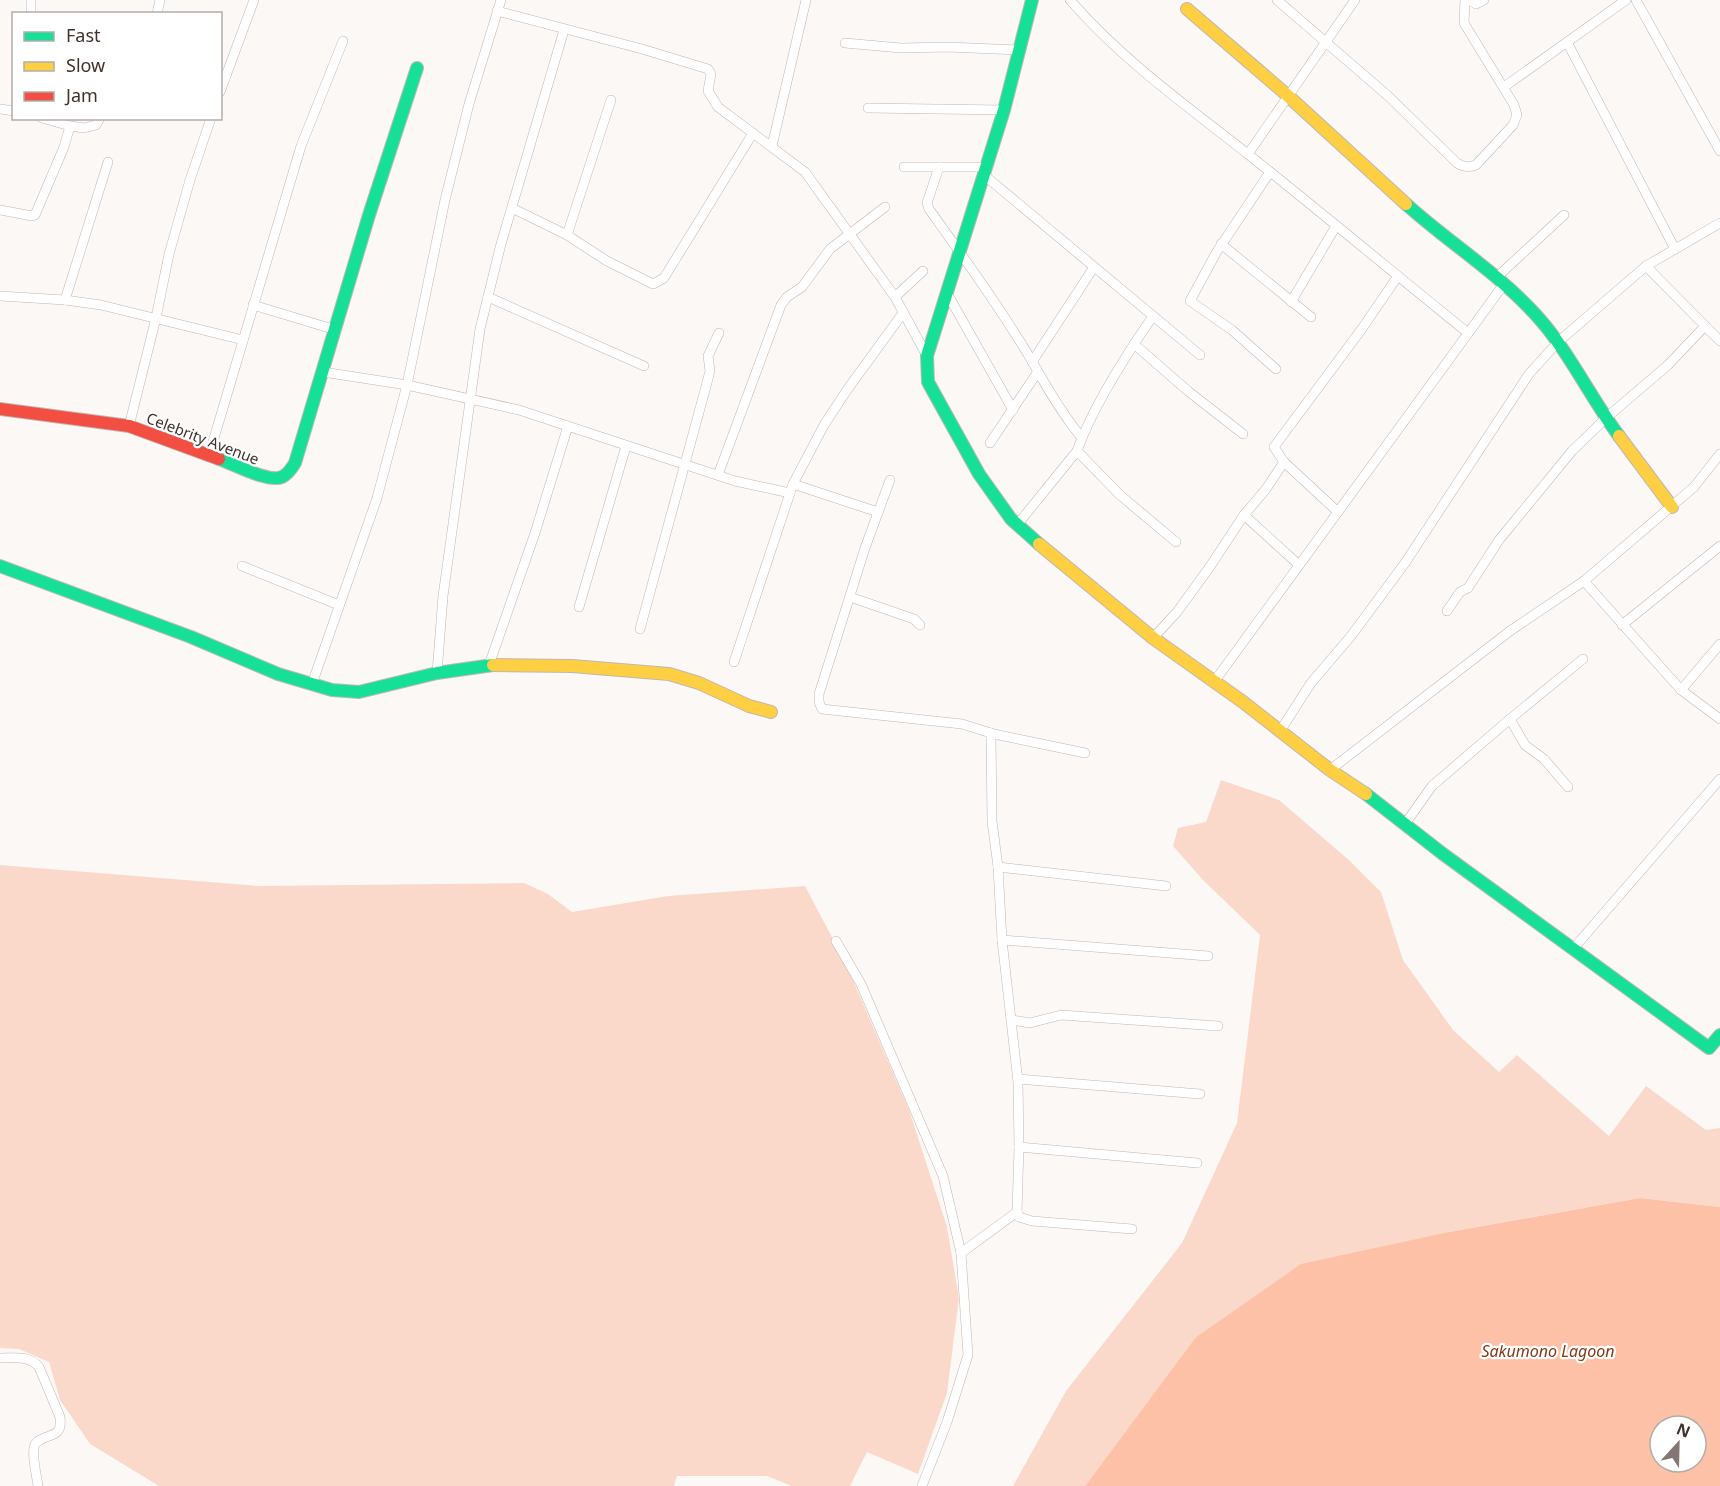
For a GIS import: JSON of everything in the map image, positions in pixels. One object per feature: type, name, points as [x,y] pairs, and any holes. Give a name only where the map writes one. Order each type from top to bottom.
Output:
[{"type":"street","points":[[222,87],[254,0]]},
{"type":"street","points":[[312,684],[377,498],[407,385],[445,200],[469,104],[501,0]]},
{"type":"street","points":[[772,146],[806,0]]},
{"type":"street","points":[[1032,0],[1004,110],[948,295],[927,356],[927,382],[979,474],[1017,525],[1086,585],[1154,638],[1709,1048],[1720,1035]]},
{"type":"street","points":[[1070,0],[1082,14],[1163,89],[1248,154],[1468,333]]},
{"type":"street","points":[[1276,0],[1387,95],[1462,166],[1470,167],[1476,165],[1513,125],[1516,115],[1514,105],[1504,87],[1464,23],[1467,0],[1476,4],[1484,0]]},
{"type":"street","points":[[1248,154],[1355,0]]},
{"type":"street","points":[[1504,87],[1626,0]]},
{"type":"street","points":[[1636,0],[1720,151]]},
{"type":"street","points":[[1187,9],[1287,95],[1412,209],[1500,280],[1547,327],[1606,418],[1672,507]]},
{"type":"street","points":[[497,11],[706,68],[711,74],[708,91],[714,103],[738,124],[772,146],[805,172],[895,297],[927,356]]},
{"type":"street","points":[[437,673],[443,596],[480,329],[512,208],[564,30]]},
{"type":"street","points":[[208,455],[301,146],[343,41]]},
{"type":"street","points":[[1567,42],[1675,249]]},
{"type":"street","points":[[845,43],[901,48],[1020,50]]},
{"type":"street","points":[[417,68],[388,148],[322,372],[407,385],[519,410],[735,481],[791,488],[878,512]]},
{"type":"street","points":[[567,235],[611,100]]},
{"type":"street","points":[[868,108],[1004,110]]},
{"type":"street","points":[[49,120],[84,128],[96,125],[99,120]]},
{"type":"street","points":[[129,426],[156,318],[169,254],[210,120]]},
{"type":"street","points":[[0,210],[35,215],[64,147],[70,126]]},
{"type":"street","points":[[512,208],[567,235],[607,261],[653,284],[664,278],[753,133]]},
{"type":"street","points":[[65,300],[108,162]]},
{"type":"street","points":[[904,167],[985,171],[1094,267],[1200,355]]},
{"type":"street","points":[[939,167],[927,203],[929,209],[960,252],[1068,421],[1082,438]]},
{"type":"street","points":[[1270,172],[1221,244],[1190,301],[1232,330],[1276,369]]},
{"type":"street","points":[[718,475],[781,305],[787,297],[802,287],[830,249],[885,207]]},
{"type":"street","points":[[1214,682],[1468,333],[1500,280],[1564,215]]},
{"type":"street","points":[[1280,731],[1311,683],[1351,636],[1405,562],[1529,374],[1558,342],[1646,266],[1720,223]]},
{"type":"street","points":[[1291,302],[1336,226]]},
{"type":"street","points":[[1221,244],[1311,317]]},
{"type":"street","points":[[1646,266],[1720,341]]},
{"type":"street","points":[[1032,362],[1094,267]]},
{"type":"street","points":[[895,297],[923,271]]},
{"type":"street","points":[[1338,512],[1284,462],[1274,447],[1398,276]]},
{"type":"street","points":[[948,295],[1013,410]]},
{"type":"street","points":[[0,296],[101,305],[243,340]]},
{"type":"street","points":[[488,297],[644,366]]},
{"type":"street","points":[[253,305],[336,330]]},
{"type":"street","points":[[734,662],[791,488],[824,426],[903,313]]},
{"type":"street","points":[[1017,525],[1077,450],[1134,344],[1153,316]]},
{"type":"street","points":[[1447,611],[1460,592],[1468,588],[1499,540],[1572,451],[1606,418],[1668,365],[1705,326]]},
{"type":"street","points":[[640,630],[710,371],[708,356],[719,333]]},
{"type":"street","points":[[1134,344],[1242,434]]},
{"type":"street","name":"Celebrity Avenue","points":[[0,409],[129,426],[274,480],[286,476],[295,463],[322,372]]},
{"type":"street","points":[[990,443],[1037,374]]},
{"type":"street","points":[[489,665],[535,533],[568,426]]},
{"type":"street","points":[[579,607],[626,446]]},
{"type":"street","points":[[1077,450],[1120,495],[1176,542]]},
{"type":"street","points":[[1330,770],[1510,631],[1584,581],[1694,487],[1720,454]]},
{"type":"street","points":[[1154,638],[1190,595],[1244,515],[1266,489],[1284,462]]},
{"type":"street","points":[[890,480],[849,597],[819,694],[822,709],[962,724],[991,733],[1085,753]]},
{"type":"street","points":[[1244,515],[1299,565]]},
{"type":"street","points":[[1622,625],[1720,546]]},
{"type":"street","points":[[0,566],[191,637],[278,674],[332,690],[359,692],[437,673],[489,665],[572,666],[669,674],[699,683],[749,706],[771,712]]},
{"type":"street","points":[[242,566],[339,604]]},
{"type":"street","points":[[1584,581],[1681,690],[1720,719]]},
{"type":"street","points":[[849,597],[914,619],[920,625]]},
{"type":"street","points":[[1681,690],[1720,644]]},
{"type":"street","points":[[1405,824],[1432,786],[1583,659]]},
{"type":"street","points":[[1510,719],[1525,745],[1544,759],[1569,788]]},
{"type":"street","points":[[991,733],[992,821],[998,867],[1002,940],[1018,1079],[1017,1212],[1019,1217],[1032,1221],[1132,1229]]},
{"type":"street","points":[[1573,949],[1720,779]]},
{"type":"street","points":[[998,867],[1166,886]]},
{"type":"street","points":[[1002,940],[1208,957]]},
{"type":"street","points":[[836,941],[861,984],[943,1176],[961,1253],[968,1354],[947,1422],[922,1486]]},
{"type":"street","points":[[1012,1020],[1030,1023],[1061,1015],[1218,1026]]},
{"type":"street","points":[[1018,1079],[1200,1094]]},
{"type":"street","points":[[1019,1147],[1197,1163]]},
{"type":"street","points":[[961,1253],[1017,1212]]},
{"type":"street","points":[[0,1358],[28,1358],[34,1361],[39,1367],[58,1411],[61,1425],[58,1432],[37,1443],[34,1449],[38,1486]]},
{"type":"shaded area","points":[[1221,780],[1279,800],[1350,861],[1381,892],[1403,960],[1453,1030],[1499,1072],[1517,1055],[1609,1136],[1646,1086],[1706,1130],[1720,1128],[1720,1207],[1640,1198],[1449,1232],[1195,1338],[1085,1486],[1013,1486],[1066,1391],[1182,1243],[1237,1123],[1260,935],[1203,880],[1173,846],[1178,828],[1206,822]]},
{"type":"shaded area","points":[[0,865],[258,886],[524,883],[548,894],[572,912],[668,896],[805,886],[845,962],[909,1110],[947,1227],[959,1298],[947,1393],[918,1474],[867,1452],[850,1486],[792,1486],[767,1476],[677,1476],[674,1486],[159,1486],[90,1444],[60,1400],[49,1362],[19,1349],[0,1348]]},
{"type":"water","name":"Sakumono Lagoon","points":[[1640,1198],[1720,1207],[1720,1486],[1085,1486],[1195,1338],[1301,1264],[1449,1232]]},
{"type":"traffic: fast","points":[[1032,0],[1004,110],[927,356],[928,382],[979,474],[1011,519],[1039,544]]},
{"type":"traffic: fast","points":[[219,459],[260,475],[276,478],[286,474],[295,463],[369,215],[417,68]]},
{"type":"traffic: fast","points":[[1406,204],[1489,271],[1536,315],[1559,344],[1619,436]]},
{"type":"traffic: fast","points":[[0,566],[191,637],[278,674],[332,690],[359,692],[437,673],[493,665]]},
{"type":"traffic: fast","points":[[1366,794],[1443,854],[1709,1048],[1720,1035]]},
{"type":"traffic: slow","points":[[1187,9],[1287,95],[1406,204]]},
{"type":"traffic: slow","points":[[1619,436],[1672,507]]},
{"type":"traffic: slow","points":[[1039,544],[1153,638],[1243,702],[1330,770],[1366,794]]},
{"type":"traffic: slow","points":[[493,665],[572,666],[669,674],[699,683],[749,706],[771,712]]},
{"type":"traffic: jam","points":[[0,409],[129,426],[219,459]]}]
